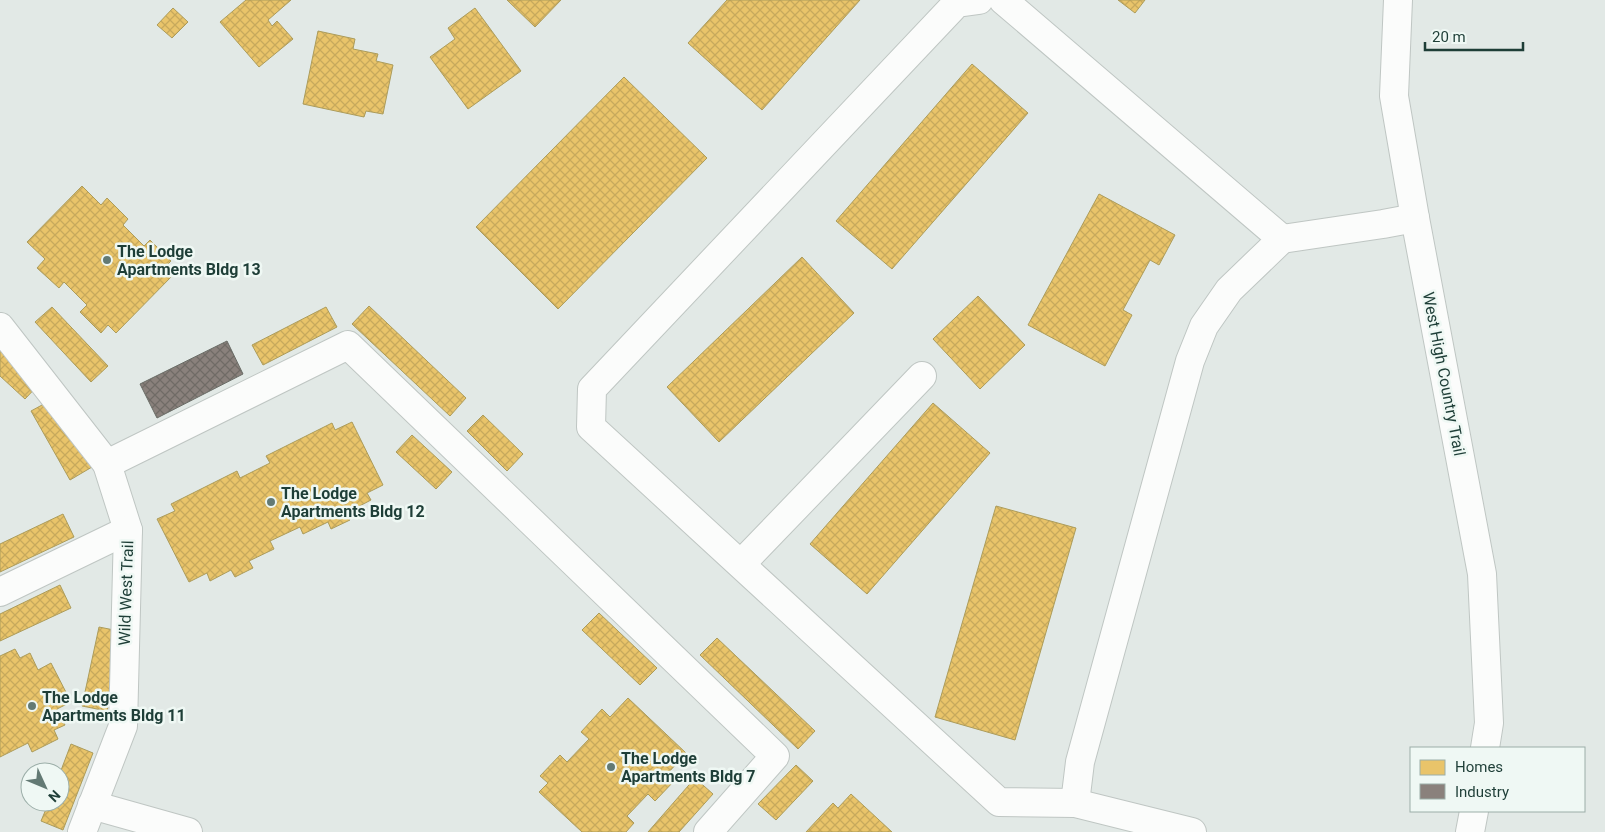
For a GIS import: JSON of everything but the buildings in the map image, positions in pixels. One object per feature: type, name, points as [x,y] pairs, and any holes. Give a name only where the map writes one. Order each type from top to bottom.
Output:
[{"type":"street","points":[[979,0],[957,3],[592,389],[591,427],[999,802],[1074,803],[1192,832]]},
{"type":"street","points":[[1003,0],[1282,240]]},
{"type":"street","name":"West High Country Trail","points":[[1398,0],[1394,96],[1482,574],[1489,723],[1485,747]]},
{"type":"street","points":[[1074,803],[1080,762],[1190,360],[1204,326],[1229,290],[1282,240],[1415,218]]},
{"type":"street","name":"Wild West Trail","points":[[0,327],[107,464],[128,530],[123,726],[82,832]]},
{"type":"street","points":[[107,464],[348,345],[775,756],[708,832]]},
{"type":"street","points":[[741,564],[922,376]]},
{"type":"street","points":[[0,592],[128,530]]},
{"type":"street","points":[[92,805],[188,832]]},
{"type":"street","points":[[1470,832],[1474,812]]},
{"type":"place","name":"The Lodge Apartments Bldg 13","points":[[107,260]]},
{"type":"place","name":"The Lodge Apartments Bldg 12","points":[[271,502]]},
{"type":"place","name":"The Lodge Apartments Bldg 11","points":[[32,706]]},
{"type":"place","name":"The Lodge Apartments Bldg 7","points":[[611,767]]}]
